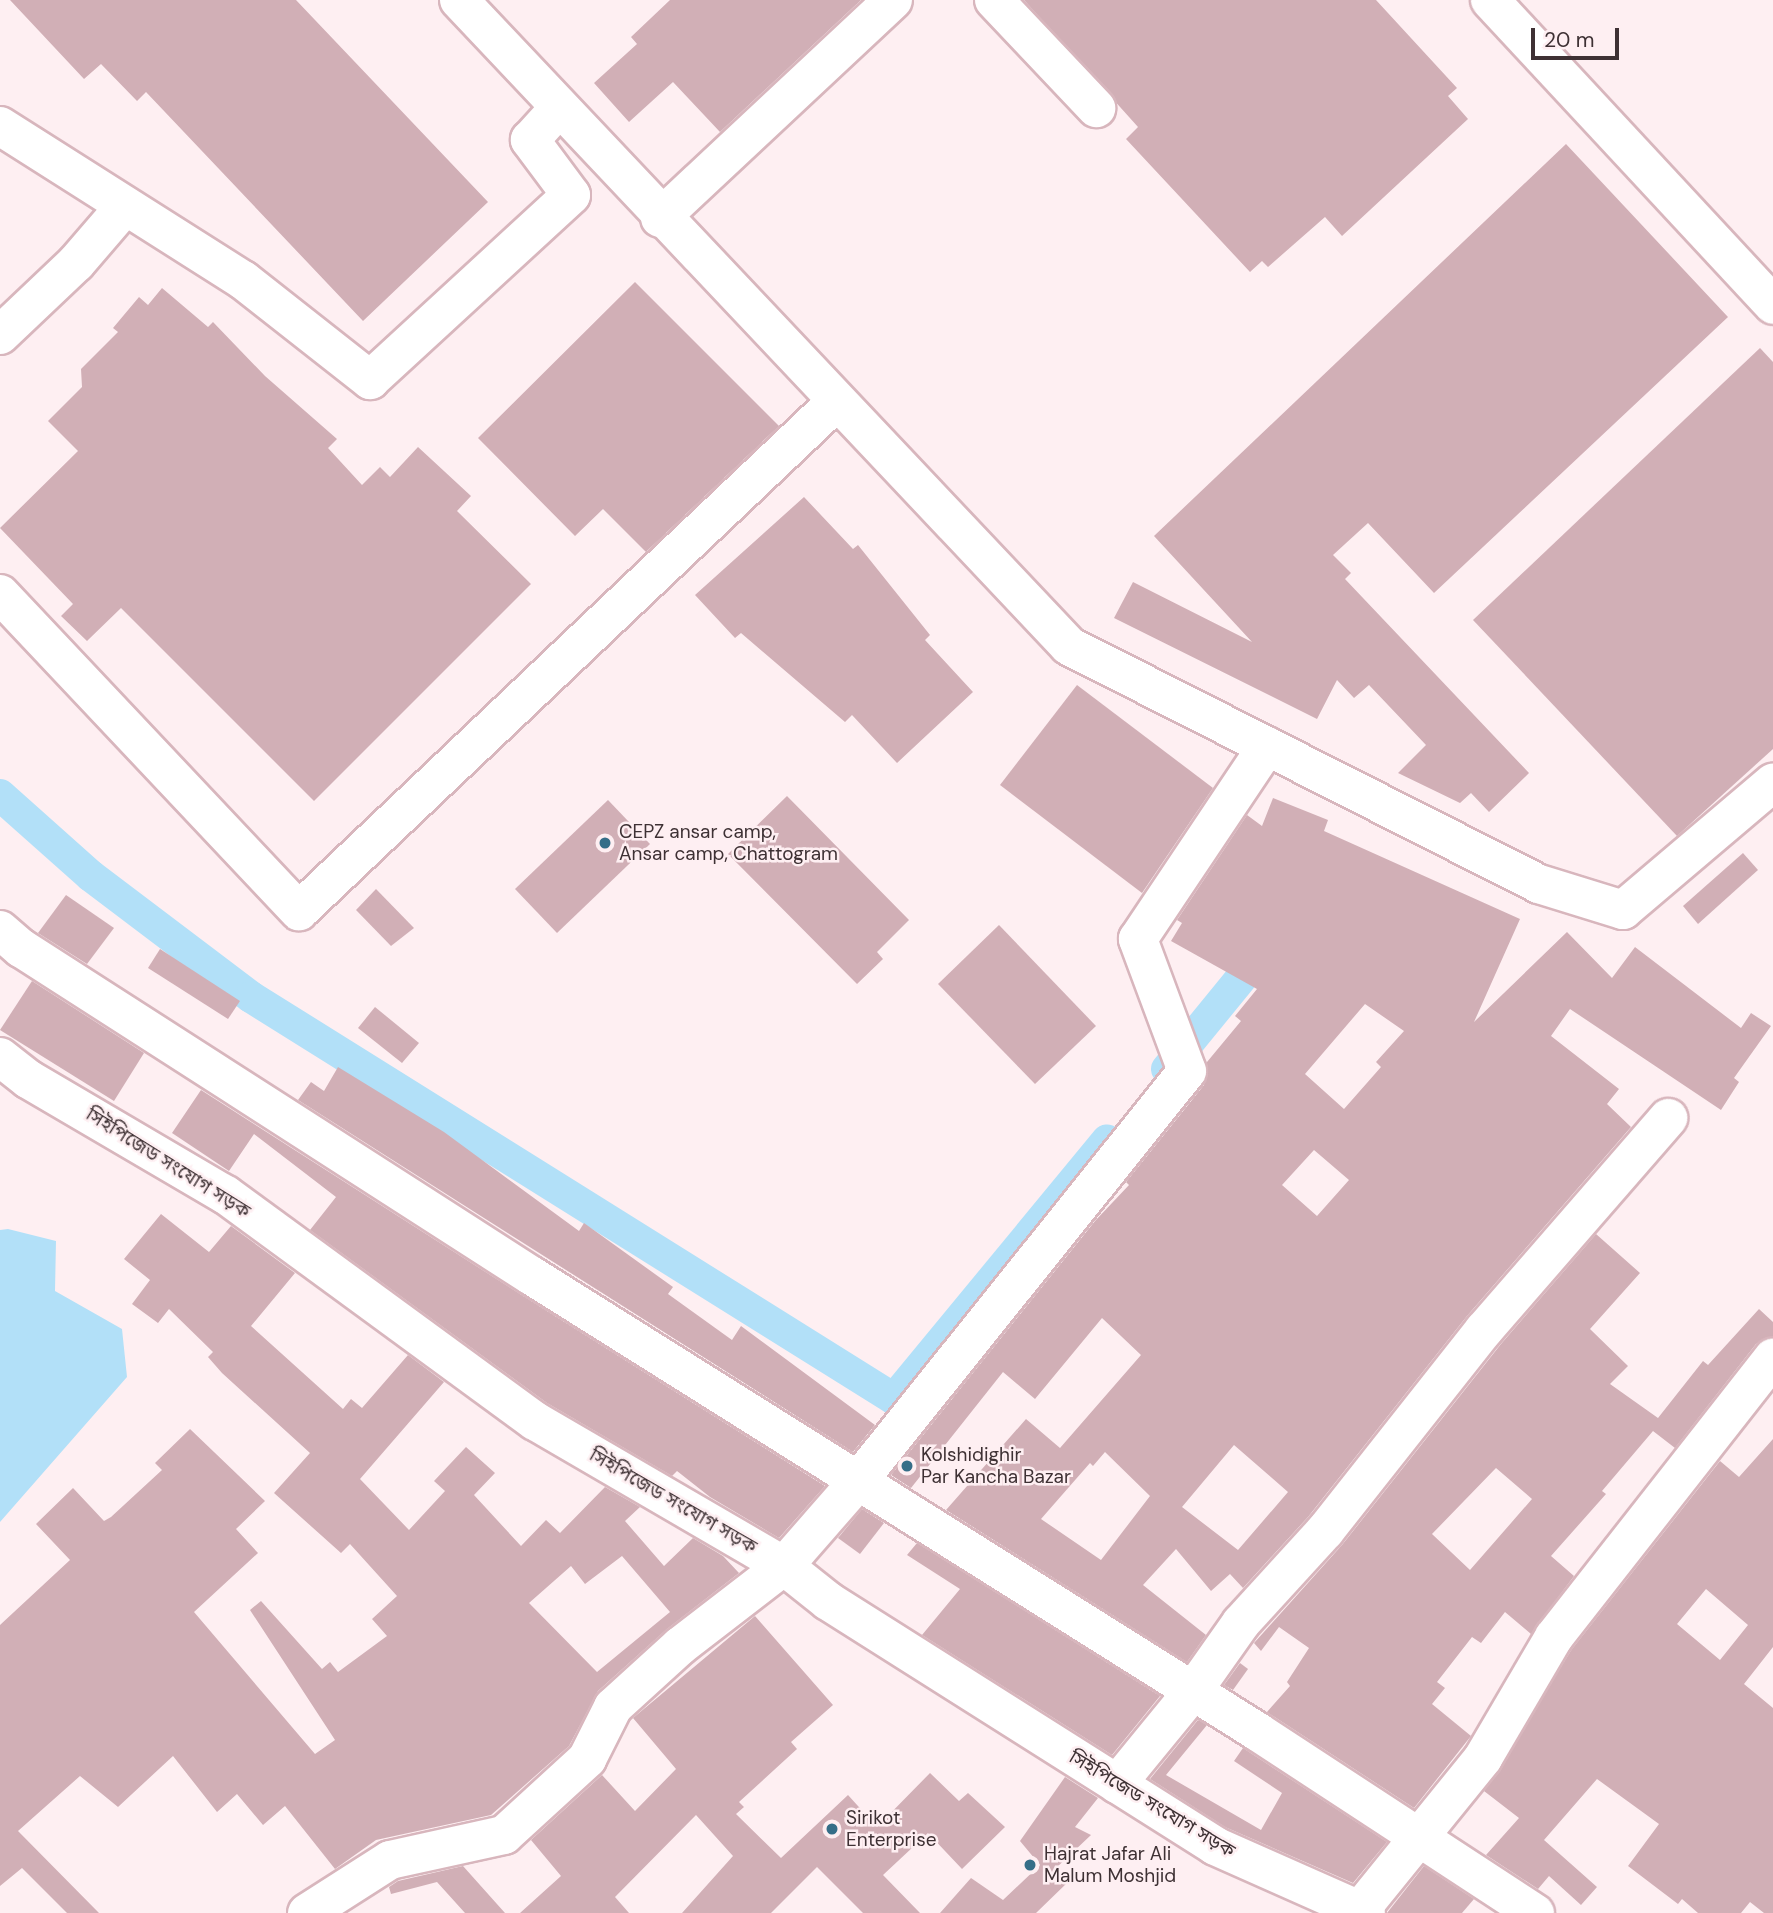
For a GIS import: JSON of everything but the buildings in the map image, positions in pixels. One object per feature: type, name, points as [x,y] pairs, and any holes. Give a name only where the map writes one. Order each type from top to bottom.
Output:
[{"type":"street","points":[[459,0],[660,218],[1069,646],[1539,884],[1623,910],[1773,783]]},
{"type":"street","points":[[660,218],[893,0]]},
{"type":"street","points":[[993,0],[1096,108]]},
{"type":"street","points":[[1490,0],[1773,305]]},
{"type":"street","points":[[0,126],[243,280],[370,380],[571,195],[530,141],[559,108]]},
{"type":"street","points":[[0,335],[76,263],[125,206]]},
{"type":"street","points":[[0,594],[299,911],[836,402]]},
{"type":"street","points":[[307,1913],[390,1860],[504,1835],[587,1759],[613,1707],[680,1646],[785,1566],[859,1479],[1187,1070],[1138,939],[1267,746]]},
{"type":"street","points":[[0,930],[21,948],[521,1269],[1193,1691],[1535,1913]]},
{"type":"street","name":"সিইপিজেড সংযোগ সড়ক","points":[[0,1056],[28,1079],[226,1195],[535,1421],[785,1566],[828,1601],[1215,1846],[1363,1911]]},
{"type":"street","points":[[1117,1784],[1193,1691],[1241,1623],[1325,1531],[1484,1330],[1668,1118]]},
{"type":"street","points":[[1363,1911],[1483,1758],[1554,1637],[1773,1358]]},
{"type":"water","points":[[8,1229],[56,1241],[55,1291],[122,1329],[127,1377],[0,1522],[0,1230]]},
{"type":"waterway","points":[[0,795],[91,876],[251,997],[894,1399],[1107,1141]]},
{"type":"waterway","points":[[1167,1069],[1259,956]]},
{"type":"place","name":"CEPZ ansar camp, Ansar camp, Chattogram","points":[[605,843]]},
{"type":"place","name":"Kolshidighir Par Kancha Bazar","points":[[907,1466]]},
{"type":"place","name":"Sirikot Enterprise","points":[[832,1829]]},
{"type":"place","name":"Hajrat Jafar Ali Malum Moshjid","points":[[1030,1865]]}]
